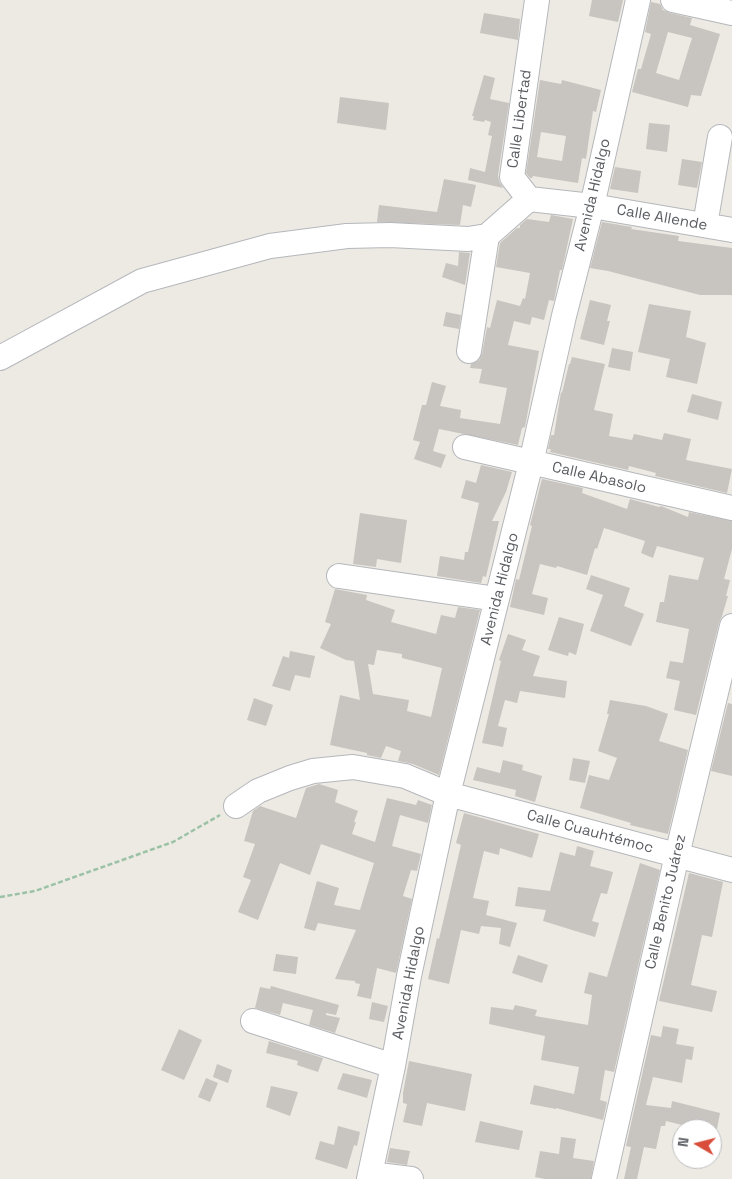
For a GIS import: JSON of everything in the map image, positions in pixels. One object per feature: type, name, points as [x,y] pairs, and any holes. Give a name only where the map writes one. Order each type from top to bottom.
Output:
[{"type":"street","name":"Calle Libertad","points":[[529,199],[512,177],[537,0]]},
{"type":"street","name":"Avenida Hidalgo","points":[[369,1176],[448,794],[592,206],[638,0]]},
{"type":"street","points":[[673,0],[732,13]]},
{"type":"street","points":[[705,225],[720,137]]},
{"type":"street","points":[[0,358],[142,281],[270,246],[347,236],[390,235],[468,239],[487,236],[529,199],[592,206]]},
{"type":"street","name":"Calle Allende","points":[[592,206],[732,230]]},
{"type":"street","points":[[469,351],[487,236]]},
{"type":"street","name":"Calle Abasolo","points":[[465,447],[732,508]]},
{"type":"street","points":[[339,576],[497,599]]},
{"type":"street","name":"Calle Benito Juárez","points":[[604,1179],[677,855],[732,626]]},
{"type":"street","name":"Calle Cuauhtémoc","points":[[236,806],[258,791],[290,778],[313,771],[353,767],[405,776],[448,794],[732,870]]},
{"type":"street","points":[[253,1021],[393,1066]]},
{"type":"street","points":[[369,1176],[411,1179]]},
{"type":"path","points":[[0,898],[35,891],[173,842],[236,806]]},
{"type":"building","points":[[592,0],[623,0],[618,22],[589,16]]},
{"type":"building","points":[[651,2],[660,4],[663,10],[670,13],[692,18],[690,25],[720,34],[701,96],[691,95],[688,107],[632,92],[651,34],[645,32]],"holes":[[[668,32],[692,38],[679,80],[656,73]]]},
{"type":"building","points":[[484,13],[520,19],[518,40],[480,33]]},
{"type":"building","points":[[484,75],[495,78],[490,99],[509,103],[498,175],[503,188],[468,180],[470,168],[485,172],[492,136],[488,135],[491,122],[473,120],[474,116],[472,116]]},
{"type":"building","points":[[540,80],[561,84],[562,80],[601,90],[596,112],[593,111],[586,159],[582,158],[578,183],[533,176],[530,178],[526,173]],"holes":[[[541,132],[566,136],[562,161],[537,157]]]},
{"type":"building","points":[[340,97],[389,103],[386,130],[337,123]]},
{"type":"building","points":[[649,123],[670,125],[667,152],[646,149]]},
{"type":"building","points":[[682,159],[702,162],[697,188],[678,185]]},
{"type":"building","points":[[615,167],[641,171],[638,193],[610,189]]},
{"type":"building","points":[[444,179],[476,185],[471,207],[463,205],[460,225],[377,222],[379,205],[437,212]]},
{"type":"building","points":[[551,215],[573,219],[554,301],[549,300],[544,320],[532,317],[530,325],[514,321],[508,345],[539,351],[525,427],[522,428],[518,445],[439,429],[433,451],[446,455],[441,468],[414,459],[420,442],[413,440],[422,405],[426,405],[432,382],[446,386],[440,406],[461,410],[460,418],[500,424],[507,388],[479,383],[482,369],[470,368],[471,364],[479,360],[482,354],[487,327],[490,328],[497,300],[520,306],[523,298],[525,299],[530,273],[496,267],[500,243],[517,228],[520,228],[520,225],[527,219],[549,222]]},
{"type":"building","points":[[602,222],[632,227],[631,229],[679,236],[678,241],[732,248],[732,295],[700,295],[590,268]]},
{"type":"building","points":[[459,252],[470,253],[465,285],[442,277],[446,263],[458,266]]},
{"type":"building","points":[[590,300],[611,305],[607,321],[610,321],[604,345],[580,339]]},
{"type":"building","points":[[649,304],[691,311],[686,337],[706,343],[697,384],[666,377],[670,359],[638,352]]},
{"type":"building","points":[[446,312],[461,315],[459,329],[443,326]]},
{"type":"building","points":[[612,348],[633,352],[630,371],[608,367]]},
{"type":"building","points":[[572,357],[605,364],[594,410],[613,414],[609,436],[632,440],[634,434],[662,440],[664,433],[691,439],[686,460],[732,469],[727,493],[655,476],[656,473],[629,466],[628,470],[550,452],[551,449],[548,449],[551,435],[554,435],[561,392]]},
{"type":"building","points":[[692,394],[722,402],[718,420],[687,412]]},
{"type":"building","points":[[481,465],[512,472],[506,492],[492,521],[499,521],[486,577],[483,576],[481,583],[437,576],[440,556],[464,560],[465,552],[468,552],[479,503],[461,498],[466,480],[476,483]]},
{"type":"building","points":[[542,479],[583,488],[582,493],[627,509],[630,499],[661,506],[688,517],[689,512],[732,521],[732,549],[724,579],[730,580],[726,596],[728,596],[719,623],[696,715],[674,710],[680,681],[666,678],[670,661],[683,663],[689,629],[656,622],[660,602],[664,602],[669,575],[698,580],[704,558],[657,546],[653,558],[641,553],[645,541],[604,528],[597,549],[595,548],[587,575],[557,566],[556,568],[540,564],[532,594],[548,598],[544,615],[510,607],[516,579],[519,580]]},
{"type":"building","points":[[360,513],[407,520],[401,563],[377,559],[376,567],[353,564]]},
{"type":"building","points":[[591,575],[630,588],[624,606],[644,614],[631,646],[590,631],[603,595],[586,589]]},
{"type":"building","points":[[335,589],[367,595],[366,600],[395,610],[391,622],[436,634],[441,615],[455,618],[458,607],[480,610],[439,775],[413,764],[398,761],[401,751],[386,746],[381,758],[330,745],[340,695],[360,700],[354,661],[346,660],[320,648],[331,624],[325,622]],"holes":[[[377,650],[402,654],[402,658],[442,668],[431,717],[407,711],[409,700],[373,694],[368,664],[374,665]]]},
{"type":"building","points":[[559,617],[584,624],[576,655],[569,652],[568,656],[548,650]]},
{"type":"building","points":[[508,634],[526,640],[522,650],[540,656],[533,676],[567,681],[565,698],[520,691],[517,703],[505,700],[498,726],[507,728],[503,747],[482,743],[501,661],[499,660]]},
{"type":"building","points":[[290,651],[315,656],[310,678],[295,675],[290,691],[272,686],[283,656],[289,658]]},
{"type":"building","points":[[254,698],[273,705],[266,726],[247,720]]},
{"type":"building","points":[[610,700],[646,706],[668,714],[659,741],[688,750],[668,834],[630,825],[631,823],[580,808],[589,775],[609,780],[617,758],[598,751],[609,714],[607,714]]},
{"type":"building","points":[[728,703],[732,704],[732,776],[711,771]]},
{"type":"building","points":[[573,758],[590,761],[585,783],[569,780]]},
{"type":"building","points":[[503,760],[523,765],[522,770],[542,776],[535,802],[515,796],[516,790],[473,780],[477,767],[500,773]]},
{"type":"building","points":[[319,784],[338,790],[335,802],[358,811],[352,834],[375,842],[387,798],[416,805],[418,800],[432,805],[428,823],[400,815],[392,846],[421,854],[417,871],[411,870],[403,896],[412,899],[396,973],[377,968],[371,999],[357,996],[360,984],[355,983],[355,981],[335,979],[356,930],[318,923],[315,931],[304,928],[317,881],[339,888],[334,905],[360,910],[374,863],[321,844],[310,875],[280,863],[258,920],[238,912],[251,880],[243,877],[255,844],[244,841],[253,811],[260,806],[296,818],[306,788]]},
{"type":"building","points":[[464,813],[539,834],[532,858],[500,848],[499,855],[484,851],[473,898],[489,901],[486,915],[517,923],[510,947],[499,944],[501,928],[481,926],[479,934],[461,930],[449,984],[428,979],[461,845],[456,843]]},
{"type":"building","points":[[577,846],[594,851],[590,866],[613,872],[607,894],[601,893],[592,921],[599,923],[595,937],[543,921],[546,910],[515,906],[518,887],[550,891],[560,852],[575,856]]},
{"type":"building","points":[[640,863],[660,870],[614,1072],[605,1070],[600,1100],[607,1102],[603,1120],[556,1108],[530,1104],[534,1085],[574,1094],[579,1067],[541,1060],[545,1036],[489,1024],[491,1007],[513,1010],[515,1005],[537,1010],[535,1016],[588,1025],[592,995],[584,993],[589,972],[607,977]]},
{"type":"building","points":[[689,873],[723,882],[712,937],[702,935],[691,985],[717,991],[712,1012],[659,1001]]},
{"type":"building","points":[[276,954],[298,957],[296,974],[273,971]]},
{"type":"building","points":[[518,955],[548,965],[542,983],[512,973]]},
{"type":"building","points":[[271,986],[339,1005],[336,1015],[326,1013],[326,1015],[340,1018],[335,1033],[309,1025],[313,1010],[283,1003],[280,1015],[255,1008],[260,987],[270,989]]},
{"type":"building","points":[[372,1002],[388,1006],[384,1022],[369,1019]]},
{"type":"building","points":[[663,1026],[679,1029],[676,1044],[694,1047],[692,1060],[686,1059],[682,1083],[653,1077],[646,1105],[671,1108],[672,1101],[720,1113],[719,1119],[672,1119],[672,1122],[666,1121],[665,1126],[661,1126],[656,1149],[644,1147],[637,1179],[624,1179],[631,1147],[626,1146],[651,1035],[661,1037]]},
{"type":"building","points":[[179,1029],[202,1040],[184,1080],[161,1070]]},
{"type":"building","points":[[269,1041],[323,1058],[318,1072],[297,1065],[298,1061],[266,1053]]},
{"type":"building","points":[[409,1061],[472,1074],[465,1111],[427,1103],[422,1126],[403,1122],[407,1104],[403,1103],[403,1093]]},
{"type":"building","points":[[217,1064],[232,1070],[228,1083],[213,1077]]},
{"type":"building","points":[[343,1073],[372,1080],[367,1098],[337,1089]]},
{"type":"building","points":[[206,1078],[218,1083],[210,1102],[198,1097]]},
{"type":"building","points":[[271,1086],[298,1092],[290,1116],[266,1107]]},
{"type":"building","points":[[480,1121],[523,1131],[519,1150],[475,1142]]},
{"type":"building","points":[[338,1126],[360,1132],[357,1146],[354,1145],[347,1169],[315,1159],[320,1141],[334,1145]]},
{"type":"building","points":[[561,1137],[576,1139],[573,1158],[594,1161],[591,1179],[545,1179],[535,1177],[540,1151],[559,1154]]},
{"type":"building","points":[[390,1148],[410,1151],[407,1165],[387,1162]]}]
